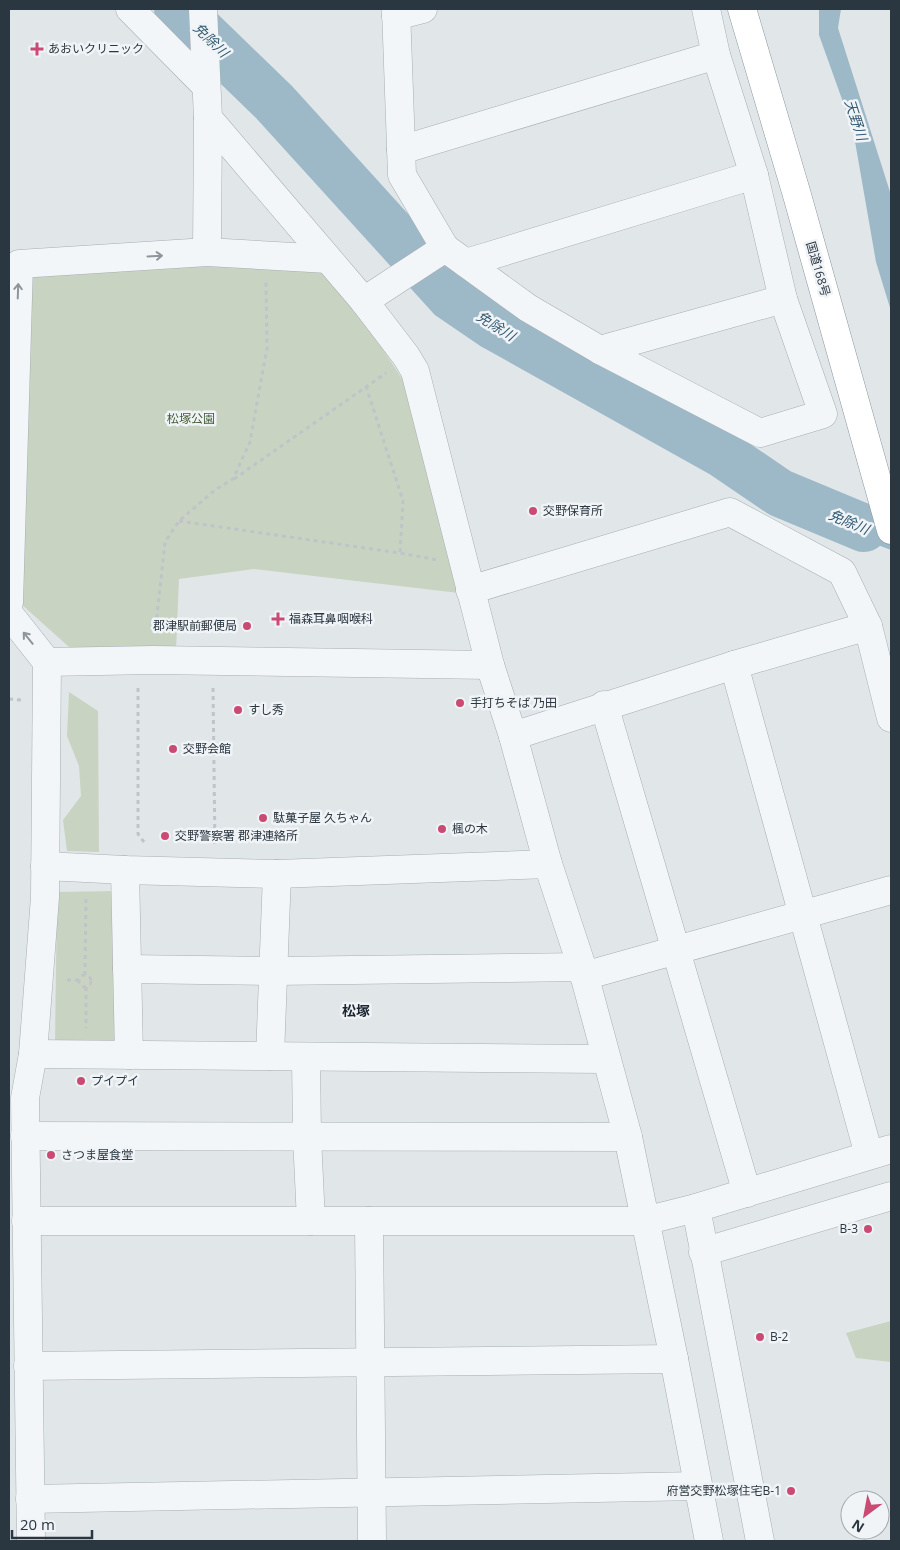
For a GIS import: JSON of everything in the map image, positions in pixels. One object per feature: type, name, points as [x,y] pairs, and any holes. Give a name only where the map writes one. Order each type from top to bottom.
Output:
[{"type":"highway","name":"国道168号","points":[[742,9],[891,530]]},
{"type":"street","points":[[130,9],[206,79]]},
{"type":"street","points":[[203,9],[208,118],[207,252]]},
{"type":"street","points":[[423,9],[396,13],[402,175],[456,256],[528,308],[600,350],[760,433],[823,414],[782,299],[754,175],[716,55],[706,9]]},
{"type":"street","points":[[401,150],[716,55]]},
{"type":"street","points":[[208,118],[364,301],[406,356],[415,371],[490,665],[513,736],[548,864],[583,972],[628,1137],[709,1541]]},
{"type":"street","points":[[364,301],[392,282],[456,256],[754,175]]},
{"type":"street","points":[[9,602],[19,264],[207,252],[328,258]]},
{"type":"street","points":[[600,350],[782,299]]},
{"type":"street","points":[[470,590],[730,512],[842,572],[868,626],[891,718]]},
{"type":"street","points":[[9,614],[47,662],[45,896],[33,1054],[17,1098],[25,1136],[30,1541]]},
{"type":"street","points":[[513,736],[533,731],[604,705],[868,626]]},
{"type":"street","points":[[47,662],[153,660],[490,665]]},
{"type":"street","points":[[26,1221],[644,1221],[696,1208],[880,1152],[802,915],[734,665]]},
{"type":"street","points":[[604,705],[746,1192]]},
{"type":"street","points":[[45,866],[277,874],[548,864]]},
{"type":"street","points":[[125,870],[129,1055]]},
{"type":"street","points":[[270,1056],[277,874]]},
{"type":"street","points":[[127,969],[583,972],[675,950],[891,890]]},
{"type":"street","points":[[33,1054],[606,1059]]},
{"type":"street","points":[[306,1057],[306,1137],[311,1221]]},
{"type":"street","points":[[25,1136],[628,1137]]},
{"type":"street","points":[[703,1252],[891,1196]]},
{"type":"street","points":[[696,1208],[760,1541]]},
{"type":"street","points":[[369,1221],[372,1541]]},
{"type":"street","points":[[28,1366],[674,1359]]},
{"type":"street","points":[[30,1499],[698,1486]]},
{"type":"path","points":[[233,479],[250,442],[267,348],[266,276]]},
{"type":"path","points":[[155,639],[165,542],[179,521],[215,490],[393,368]]},
{"type":"path","points":[[366,386],[403,501],[400,553]]},
{"type":"path","points":[[179,521],[438,560]]},
{"type":"path","points":[[138,682],[138,834],[146,846]]},
{"type":"path","points":[[213,685],[216,852]]},
{"type":"path","points":[[9,699],[23,700]]},
{"type":"path","points":[[85,975],[86,895]]},
{"type":"path","points":[[79,980],[81,976],[89,975],[92,980],[89,986],[86,987]]},
{"type":"path","points":[[65,980],[79,980]]},
{"type":"path","points":[[79,980],[80,984],[86,987]]},
{"type":"path","points":[[86,987],[86,1032]]},
{"type":"green space","name":"松塚公園","points":[[217,261],[321,266],[359,312],[408,388],[459,593],[254,569],[179,579],[176,651],[69,647],[20,603],[33,269]]},
{"type":"green space","points":[[69,692],[98,711],[99,852],[67,851],[63,820],[81,796],[79,766],[67,736]]},
{"type":"green space","points":[[116,891],[115,1044],[55,1044],[57,892]]},
{"type":"green space","points":[[891,1321],[891,1362],[856,1358],[846,1333]]},
{"type":"water","name":"天野川","points":[[819,9],[841,9],[838,28],[891,195],[891,311],[876,262],[853,130],[819,35]]},
{"type":"water","points":[[799,498],[891,531],[891,550],[854,536],[821,518]]},
{"type":"waterway","name":"免除川","points":[[178,9],[274,102],[451,297],[492,325],[721,453],[780,493],[864,528]]},
{"type":"place","name":"あおいクリニック","points":[[37,49]]},
{"type":"place","name":"交野保育所","points":[[533,511]]},
{"type":"place","name":"福森耳鼻咽喉科","points":[[278,619]]},
{"type":"place","name":"郡津駅前郵便局","points":[[247,626]]},
{"type":"place","name":"手打ちそば 乃田","points":[[460,703]]},
{"type":"place","name":"すし秀","points":[[238,710]]},
{"type":"place","name":"交野会館","points":[[173,749]]},
{"type":"place","name":"駄菓子屋 久ちゃん","points":[[263,818]]},
{"type":"place","name":"楓の木","points":[[442,829]]},
{"type":"place","name":"交野警察署 郡津連絡所","points":[[165,836]]},
{"type":"place","name":"プイプイ","points":[[81,1081]]},
{"type":"place","name":"さつま屋食堂","points":[[51,1155]]},
{"type":"place","name":"B-3","points":[[868,1229]]},
{"type":"place","name":"B-2","points":[[760,1337]]},
{"type":"place","name":"府営交野松塚住宅B-1","points":[[791,1491]]},
{"type":"district","name":"松塚","points":[[356,1011]]}]
